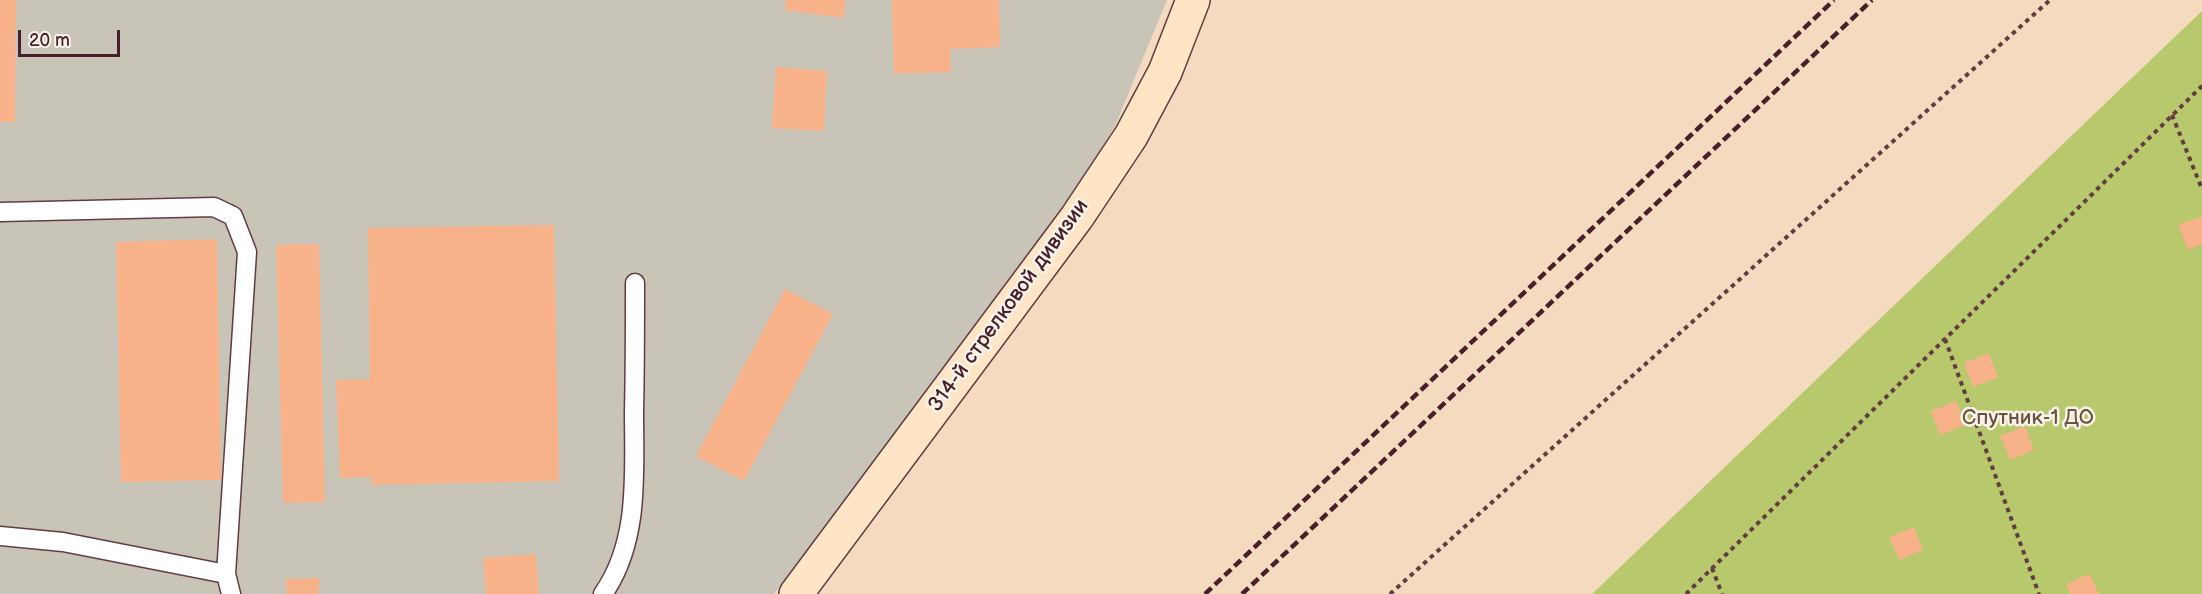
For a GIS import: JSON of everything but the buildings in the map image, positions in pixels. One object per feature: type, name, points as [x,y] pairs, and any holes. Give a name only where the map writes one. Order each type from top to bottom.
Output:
[{"type":"street","name":"314-й стрелковой дивизии","points":[[796,594],[1077,217],[1131,136],[1165,72],[1193,0]]},
{"type":"lane","points":[[0,212],[214,207],[233,216],[247,252],[226,574],[231,594]]},
{"type":"lane","points":[[603,594],[614,579],[633,508],[635,283]]},
{"type":"lane","points":[[0,536],[63,542],[226,574]]},
{"type":"path","points":[[1390,594],[2050,0]]},
{"type":"path","points":[[1686,594],[2202,86]]},
{"type":"path","points":[[2172,115],[2202,189]]},
{"type":"path","points":[[1945,339],[2039,594]]},
{"type":"path","points":[[1712,568],[1722,594]]},
{"type":"shaded area","points":[[0,0],[1167,0],[1115,126],[1078,187],[774,594],[0,594]]},
{"type":"green space","name":"Спутник-1 ДО","points":[[2202,11],[2202,594],[1592,594]]},
{"type":"railway","points":[[1205,594],[1834,0]]},
{"type":"railway","points":[[1242,594],[1872,0]]}]
